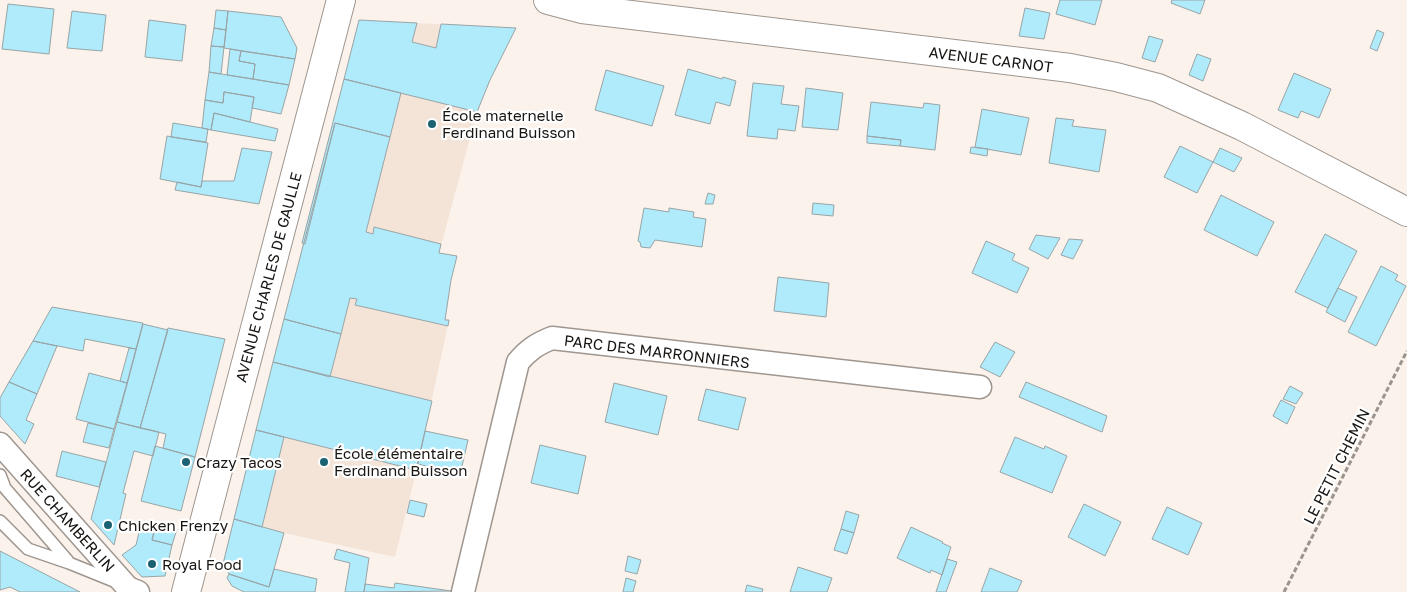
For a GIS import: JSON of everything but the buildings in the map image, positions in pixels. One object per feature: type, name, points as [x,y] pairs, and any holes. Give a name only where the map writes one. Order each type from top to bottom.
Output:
[{"type":"street","name":"AVENUE CHARLES DE GAULLE","points":[[186,592],[341,0]]},
{"type":"street","name":"AVENUE CARNOT","points":[[548,0],[582,9],[1070,68],[1116,77],[1158,88],[1242,126],[1407,212]]},
{"type":"street","name":"PARC DES MARRONNIERS","points":[[463,592],[518,362],[536,344],[552,338],[980,387]]},
{"type":"street","name":"RUE CHAMBERLIN","points":[[0,444],[133,590]]},
{"type":"street","name":"AVENUE CHARLES DE GAULLE","points":[[197,554],[207,592]]},
{"type":"lane","points":[[0,475],[5,488],[69,562]]},
{"type":"lane","points":[[0,522],[28,549],[69,562],[133,590]]},
{"type":"path","name":"LE PETIT CHEMIN","points":[[1284,592],[1407,351]]},
{"type":"shaded area","points":[[359,20],[516,28],[490,80],[477,112],[439,253],[457,256],[445,319],[449,320],[418,464],[395,557],[284,533],[234,519]]},
{"type":"place","name":"École maternelle Ferdinand Buisson","points":[[432,124]]},
{"type":"place","name":"Crazy Tacos","points":[[186,462]]},
{"type":"place","name":"École élémentaire Ferdinand Buisson","points":[[324,462]]},
{"type":"place","name":"Chicken Frenzy","points":[[108,525]]},
{"type":"place","name":"Royal Food","points":[[152,564]]}]
